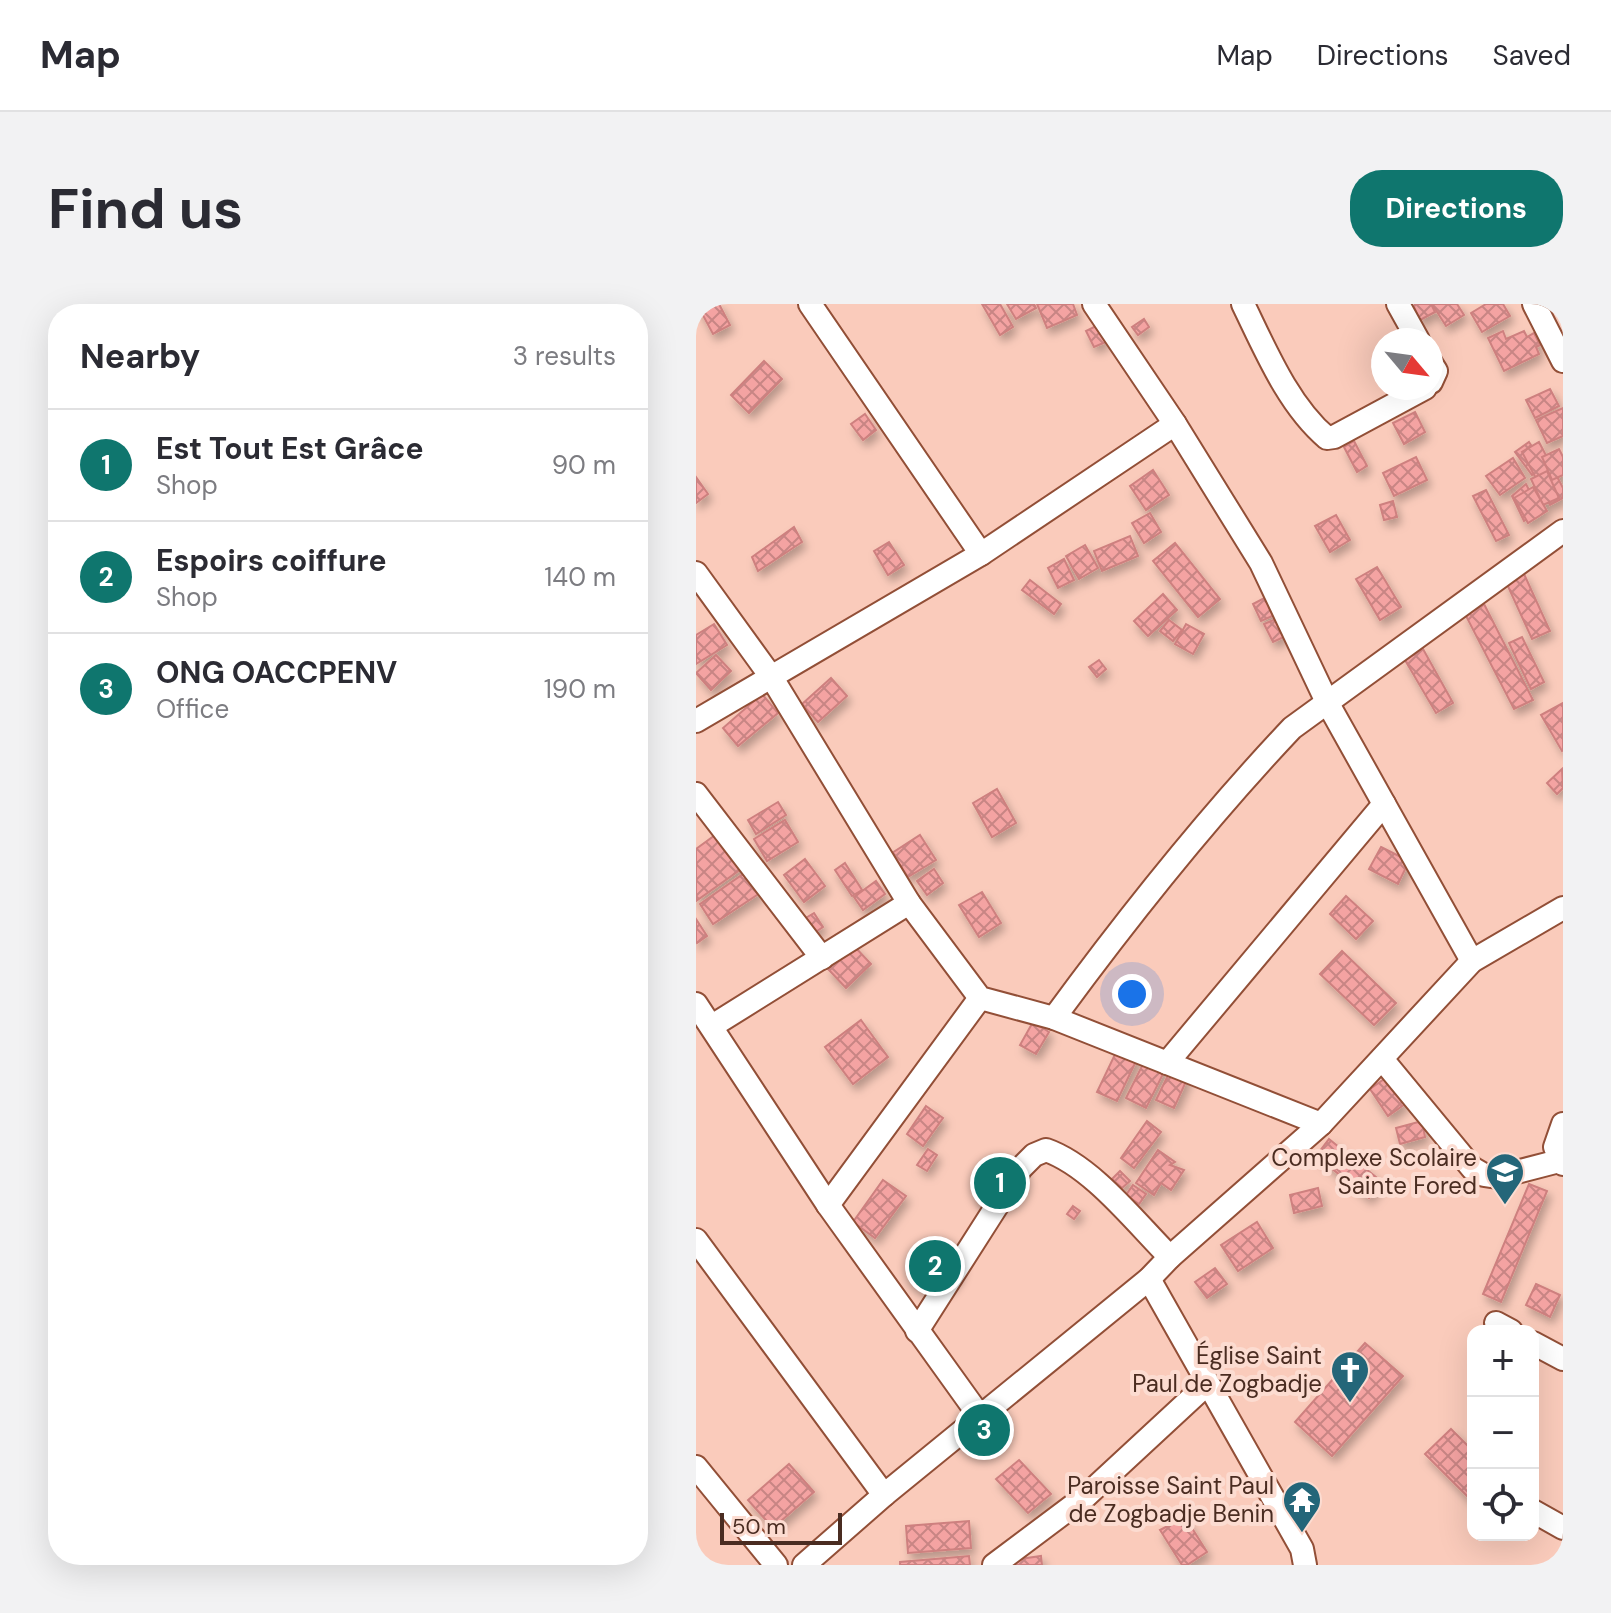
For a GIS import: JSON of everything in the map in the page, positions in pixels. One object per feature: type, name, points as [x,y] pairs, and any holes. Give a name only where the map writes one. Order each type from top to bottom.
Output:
[{"type":"street","points":[[810,304],[981,554]]},
{"type":"street","points":[[1094,304],[1175,424],[1261,563],[1327,702],[1472,961]]},
{"type":"street","points":[[1243,304],[1293,398],[1314,427],[1327,438],[1403,400]]},
{"type":"street","points":[[1398,304],[1411,328]]},
{"type":"street","points":[[1534,304],[1563,361]]},
{"type":"street","points":[[696,721],[981,554],[1175,424]]},
{"type":"street","points":[[1054,1018],[1128,917],[1254,768],[1292,728],[1563,531]]},
{"type":"street","points":[[696,573],[772,678],[909,903],[980,998],[1054,1018],[1321,1124]]},
{"type":"street","points":[[696,794],[822,958]]},
{"type":"street","points":[[1167,1063],[1384,804]]},
{"type":"street","points":[[712,1026],[909,903]]},
{"type":"street","points":[[804,1565],[884,1495],[1149,1279],[1321,1124],[1472,961],[1563,908]]},
{"type":"street","points":[[828,1205],[980,998]]},
{"type":"street","points":[[696,1004],[828,1205],[981,1418]]},
{"type":"street","points":[[1382,1059],[1472,1168],[1484,1175],[1497,1177],[1561,1163],[1555,1147],[1563,1124]]},
{"type":"street","points":[[917,1331],[1021,1168],[1034,1155],[1046,1150],[1064,1157],[1109,1196],[1170,1257]]},
{"type":"street","points":[[696,1240],[884,1495]]},
{"type":"street","points":[[1149,1279],[1302,1549],[1305,1565]]},
{"type":"street","points":[[1539,1346],[1563,1359]]},
{"type":"street","points":[[994,1565],[1086,1496],[1207,1384]]},
{"type":"street","points":[[696,1467],[771,1563]]},
{"type":"street","points":[[1539,1514],[1563,1528]]},
{"type":"building","points":[[697,304],[719,304],[730,325],[713,334]]},
{"type":"building","points":[[982,304],[1000,304],[1013,327],[1000,335]]},
{"type":"building","points":[[1007,304],[1034,304],[1036,308],[1016,319]]},
{"type":"building","points":[[1037,304],[1073,304],[1077,315],[1047,328]]},
{"type":"building","points":[[1415,304],[1431,304],[1435,312],[1420,320]]},
{"type":"building","points":[[1432,304],[1457,304],[1464,315],[1446,326]]},
{"type":"building","points":[[1486,304],[1503,304],[1510,316],[1482,332],[1471,313]]},
{"type":"building","points":[[1144,319],[1149,327],[1138,335],[1132,327]]},
{"type":"building","points":[[1098,325],[1106,342],[1094,347],[1086,331]]},
{"type":"building","points":[[1503,331],[1506,339],[1524,331],[1527,337],[1534,333],[1540,345],[1536,347],[1539,354],[1504,371],[1488,338]]},
{"type":"building","points":[[764,361],[782,379],[749,413],[731,395]]},
{"type":"building","points":[[1550,389],[1559,406],[1535,418],[1526,400]]},
{"type":"building","points":[[1563,408],[1563,436],[1547,443],[1536,420]]},
{"type":"building","points":[[1415,412],[1425,432],[1404,444],[1393,423]]},
{"type":"building","points":[[865,414],[876,430],[863,440],[851,424]]},
{"type":"building","points":[[1354,441],[1367,466],[1357,472],[1344,447]]},
{"type":"building","points":[[1529,442],[1545,465],[1532,475],[1515,452]]},
{"type":"building","points":[[1539,442],[1563,488],[1563,498],[1550,505],[1522,452]]},
{"type":"building","points":[[1559,449],[1563,457],[1563,475],[1552,480],[1542,457]]},
{"type":"building","points":[[1416,457],[1427,480],[1394,496],[1383,473]]},
{"type":"building","points":[[1513,458],[1525,478],[1500,495],[1486,476]]},
{"type":"building","points":[[1153,470],[1169,495],[1146,510],[1130,486]]},
{"type":"building","points":[[1547,471],[1559,498],[1543,505],[1531,479]]},
{"type":"building","points":[[696,477],[708,494],[696,503]]},
{"type":"building","points":[[1526,484],[1539,510],[1524,521],[1512,496]]},
{"type":"building","points":[[1533,487],[1547,511],[1528,523],[1514,498]]},
{"type":"building","points":[[1486,490],[1509,535],[1496,541],[1473,496]]},
{"type":"building","points":[[1393,501],[1397,517],[1384,520],[1380,505]]},
{"type":"building","points":[[1150,513],[1161,532],[1144,543],[1132,523]]},
{"type":"building","points":[[1336,515],[1350,540],[1330,552],[1315,526]]},
{"type":"building","points":[[794,527],[802,542],[758,571],[752,557]]},
{"type":"building","points":[[1130,536],[1138,556],[1102,571],[1094,551]]},
{"type":"building","points":[[889,542],[904,565],[888,575],[874,551]]},
{"type":"building","points":[[1175,543],[1220,599],[1198,617],[1153,561]]},
{"type":"building","points":[[1085,545],[1098,568],[1079,579],[1066,556]]},
{"type":"building","points":[[1064,559],[1074,580],[1058,588],[1048,568]]},
{"type":"building","points":[[1377,567],[1401,607],[1380,620],[1356,579]]},
{"type":"building","points":[[1524,574],[1550,631],[1532,639],[1506,582]]},
{"type":"building","points":[[1030,580],[1061,604],[1054,614],[1022,590]]},
{"type":"building","points":[[1163,594],[1177,610],[1148,636],[1134,621]]},
{"type":"building","points":[[1268,596],[1277,614],[1261,621],[1253,604]]},
{"type":"building","points":[[1484,604],[1533,700],[1514,709],[1465,614]]},
{"type":"building","points":[[1278,618],[1286,636],[1273,642],[1264,624]]},
{"type":"building","points":[[1169,620],[1182,630],[1173,641],[1160,631]]},
{"type":"building","points":[[714,624],[727,645],[696,664],[696,635]]},
{"type":"building","points":[[1186,624],[1204,634],[1193,654],[1175,644]]},
{"type":"building","points":[[1522,637],[1544,682],[1531,689],[1509,643]]},
{"type":"building","points":[[1423,649],[1453,703],[1436,713],[1405,660]]},
{"type":"building","points":[[716,655],[731,671],[711,690],[696,673]]},
{"type":"building","points":[[1099,660],[1106,669],[1097,677],[1089,667]]},
{"type":"building","points":[[831,678],[847,696],[818,722],[802,704]]},
{"type":"building","points":[[762,694],[778,713],[738,746],[723,728]]},
{"type":"building","points":[[1563,703],[1563,750],[1562,751],[1541,715]]},
{"type":"building","points":[[1562,769],[1563,788],[1557,794],[1547,783]]},
{"type":"building","points":[[997,789],[1016,823],[992,837],[973,803]]},
{"type":"building","points":[[778,802],[786,815],[756,834],[748,820]]},
{"type":"building","points":[[785,820],[798,842],[767,861],[754,839]]},
{"type":"building","points":[[718,833],[744,867],[696,901],[696,849]]},
{"type":"building","points":[[920,835],[936,860],[908,877],[892,853]]},
{"type":"building","points":[[1381,847],[1409,861],[1398,884],[1369,869]]},
{"type":"building","points":[[805,859],[825,886],[804,902],[784,875]]},
{"type":"building","points":[[845,863],[862,890],[852,896],[835,870]]},
{"type":"building","points":[[934,869],[943,883],[927,895],[917,881]]},
{"type":"building","points":[[746,872],[760,893],[713,924],[700,904]]},
{"type":"building","points":[[876,881],[885,894],[863,910],[854,897]]},
{"type":"building","points":[[982,892],[1001,923],[979,937],[959,905]]},
{"type":"building","points":[[1346,896],[1373,921],[1356,939],[1330,914]]},
{"type":"building","points":[[814,913],[823,927],[808,937],[799,922]]},
{"type":"building","points":[[696,919],[707,936],[697,943],[696,941]]},
{"type":"building","points":[[853,945],[871,964],[846,988],[828,969]]},
{"type":"building","points":[[1342,951],[1396,1003],[1374,1025],[1320,974]]},
{"type":"building","points":[[861,1020],[888,1057],[853,1084],[825,1047]]},
{"type":"building","points":[[1033,1022],[1049,1032],[1036,1054],[1020,1045]]},
{"type":"building","points":[[1119,1046],[1139,1055],[1117,1101],[1097,1092]]},
{"type":"building","points":[[1146,1058],[1166,1068],[1146,1108],[1126,1098]]},
{"type":"building","points":[[1171,1069],[1188,1077],[1174,1108],[1156,1100]]},
{"type":"building","points":[[1387,1077],[1405,1104],[1388,1116],[1370,1089]]},
{"type":"building","points":[[926,1106],[943,1118],[923,1146],[907,1134]]},
{"type":"building","points":[[1147,1121],[1161,1132],[1134,1168],[1121,1158]]},
{"type":"building","points":[[1422,1121],[1425,1137],[1400,1144],[1396,1128]]},
{"type":"building","points":[[1329,1139],[1382,1182],[1369,1198],[1316,1156]]},
{"type":"building","points":[[928,1149],[937,1155],[927,1171],[917,1165]]},
{"type":"building","points":[[1158,1150],[1175,1162],[1170,1165],[1184,1170],[1171,1190],[1161,1183],[1154,1195],[1136,1183]]},
{"type":"building","points":[[1120,1171],[1130,1181],[1122,1188],[1112,1179]]},
{"type":"building","points":[[991,1177],[1005,1188],[991,1208],[976,1197]]},
{"type":"building","points":[[883,1180],[906,1196],[875,1238],[853,1222]]},
{"type":"building","points":[[1529,1184],[1547,1191],[1501,1302],[1483,1294]]},
{"type":"building","points":[[1133,1185],[1146,1194],[1139,1204],[1126,1195]]},
{"type":"building","points":[[1318,1188],[1322,1206],[1294,1213],[1290,1195]]},
{"type":"building","points":[[1073,1206],[1080,1211],[1074,1219],[1067,1214]]},
{"type":"building","points":[[1257,1222],[1273,1248],[1238,1271],[1221,1245]]},
{"type":"building","points":[[1215,1268],[1227,1284],[1207,1298],[1195,1282]]},
{"type":"building","points":[[1536,1284],[1560,1295],[1550,1317],[1526,1305]]},
{"type":"building","points":[[1365,1343],[1403,1376],[1332,1456],[1295,1422]]},
{"type":"building","points":[[1451,1429],[1467,1445],[1467,1496],[1425,1454]]},
{"type":"building","points":[[1019,1460],[1051,1494],[1028,1513],[996,1479]]},
{"type":"building","points":[[789,1464],[814,1492],[773,1528],[748,1500]]},
{"type":"building","points":[[1185,1517],[1207,1552],[1182,1565],[1160,1530]]},
{"type":"building","points":[[969,1521],[971,1548],[908,1553],[906,1526]]},
{"type":"building","points":[[969,1556],[970,1565],[900,1565],[900,1562]]},
{"type":"building","points":[[1041,1556],[1042,1565],[1005,1565],[1020,1559]]},
{"type":"place","name":"Est Tout Est Grâce","points":[[1000,1183]]},
{"type":"place","name":"Complexe Scolaire Sainte Fored","points":[[1505,1206]]},
{"type":"place","name":"Espoirs coiffure","points":[[935,1266]]},
{"type":"place","name":"Église Saint Paul de Zogbadje","points":[[1350,1404]]},
{"type":"place","name":"ONG OACCPENV","points":[[984,1430]]},
{"type":"place","name":"Paroisse Saint Paul de Zogbadje Benin","points":[[1302,1534]]}]
